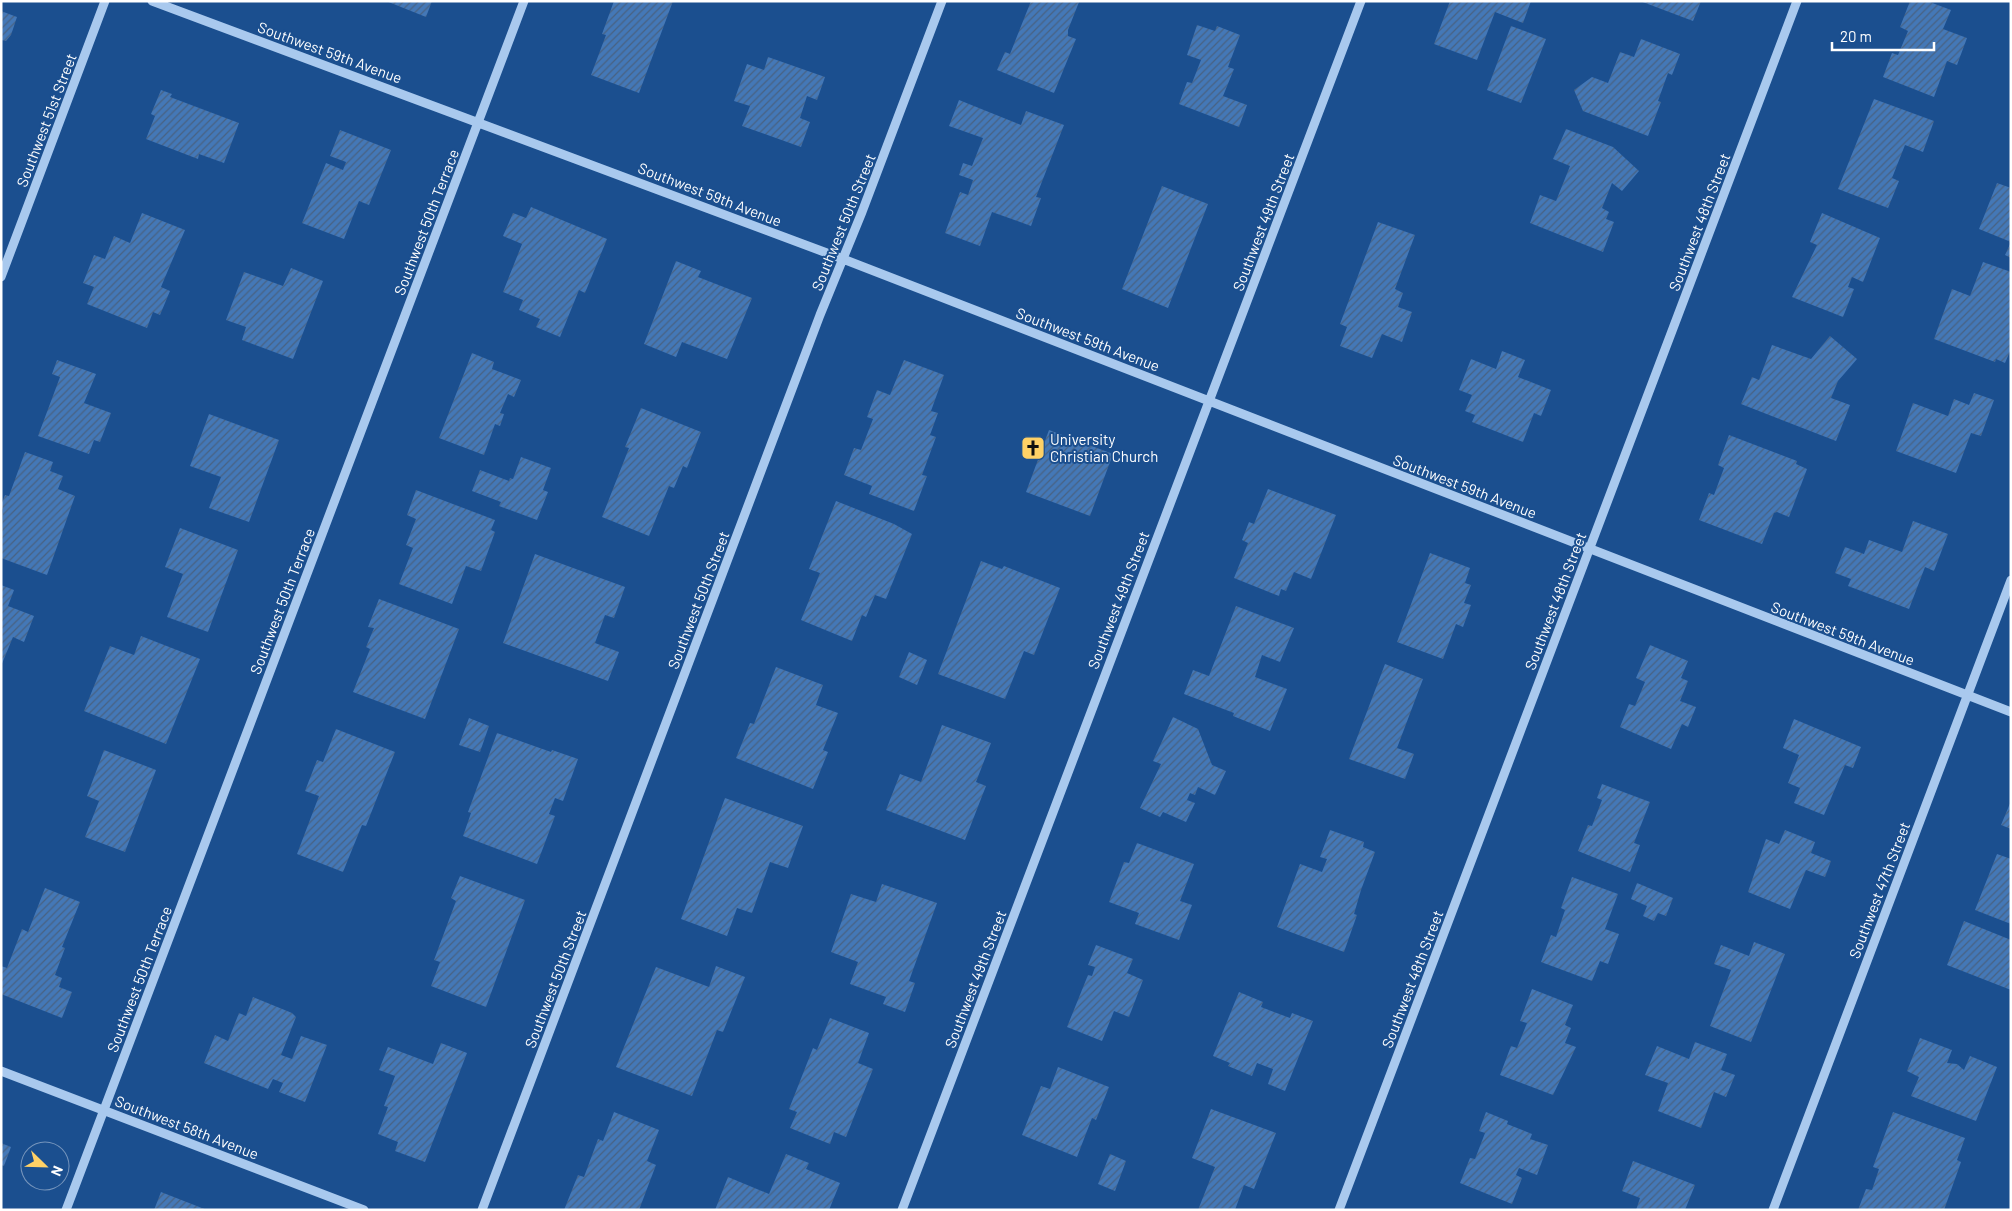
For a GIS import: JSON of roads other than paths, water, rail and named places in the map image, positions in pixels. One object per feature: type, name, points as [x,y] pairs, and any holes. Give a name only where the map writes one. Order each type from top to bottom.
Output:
[{"type":"street","name":"Southwest 51st Street","points":[[1,277],[105,1]]},
{"type":"street","name":"Southwest 59th Avenue","points":[[152,1],[843,258],[2011,712]]},
{"type":"street","name":"Southwest 50th Terrace","points":[[66,1210],[524,1]]},
{"type":"street","name":"Southwest 50th Street","points":[[482,1210],[942,1]]},
{"type":"street","name":"Southwest 49th Street","points":[[902,1210],[1361,1]]},
{"type":"street","name":"Southwest 48th Street","points":[[1339,1210],[1797,1]]},
{"type":"street","name":"Southwest 47th Street","points":[[1773,1210],[2011,580]]},
{"type":"street","name":"Southwest 58th Avenue","points":[[1,1071],[364,1210]]},
{"type":"place","name":"University Christian Church","points":[[1033,448]]}]
